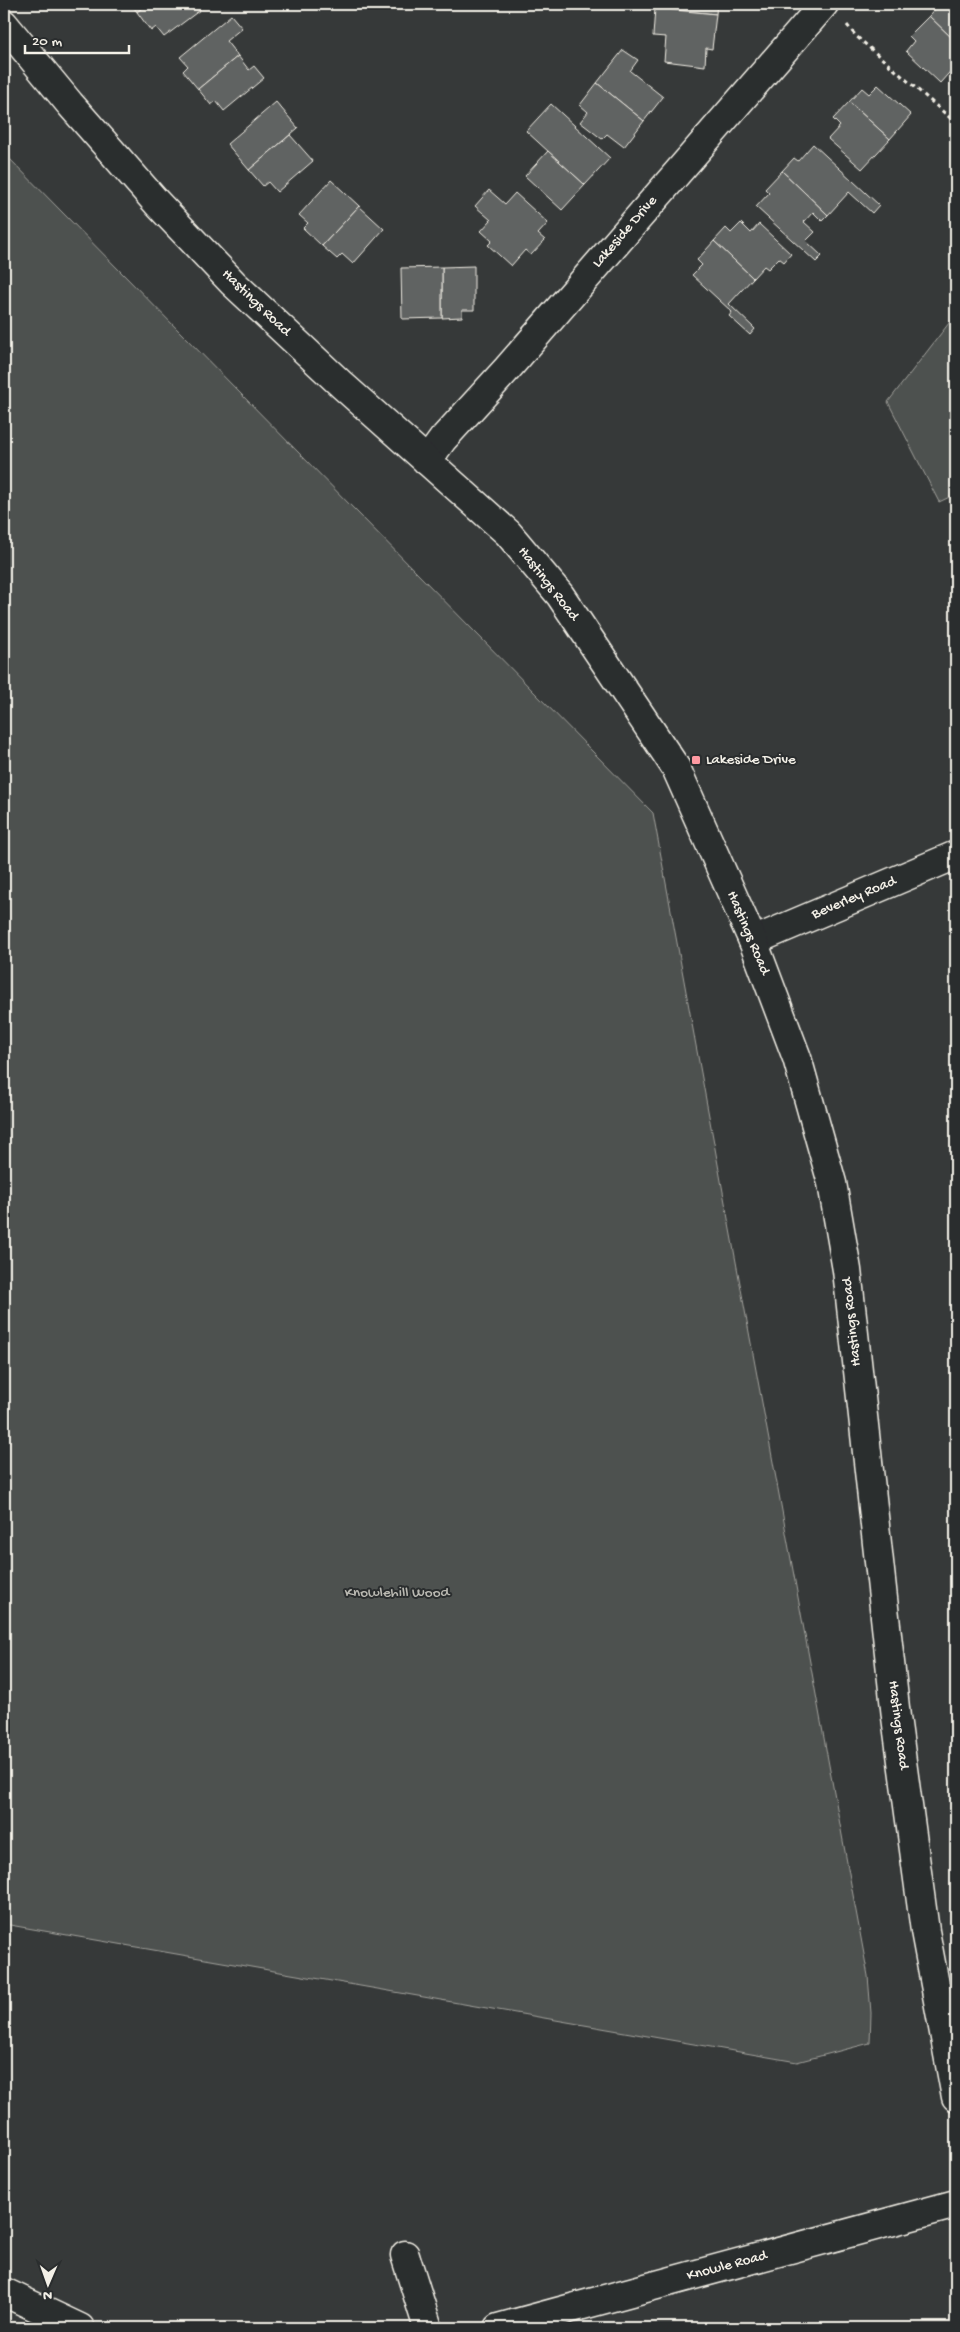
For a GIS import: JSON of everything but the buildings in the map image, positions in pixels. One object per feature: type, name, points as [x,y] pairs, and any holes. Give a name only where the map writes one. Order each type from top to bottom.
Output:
[{"type":"main road","name":"Lakeside Drive","points":[[427,461],[443,439],[513,362],[817,7]]},
{"type":"main road","name":"Hastings Road","points":[[4,24],[70,104],[157,203],[233,283],[508,533],[560,595],[676,768],[753,941],[798,1058],[832,1183],[847,1270],[896,1717],[925,1931],[956,2097]]},
{"type":"main road","name":"Beverley Road","points":[[753,941],[956,855]]},
{"type":"main road","name":"Knowle Road","points":[[498,2328],[956,2204]]},
{"type":"main road","points":[[405,2255],[428,2328]]},
{"type":"main road","points":[[4,2292],[80,2328]]},
{"type":"path","points":[[845,23],[856,36],[956,123]]},
{"type":"green space","name":"Knowlehill Wood","points":[[4,153],[653,813],[868,1976],[871,2013],[870,2043],[797,2062],[4,1924]]},
{"type":"green space","points":[[956,314],[956,494],[939,502],[888,402]]},
{"type":"place","name":"Lakeside Drive","points":[[696,760]]}]
